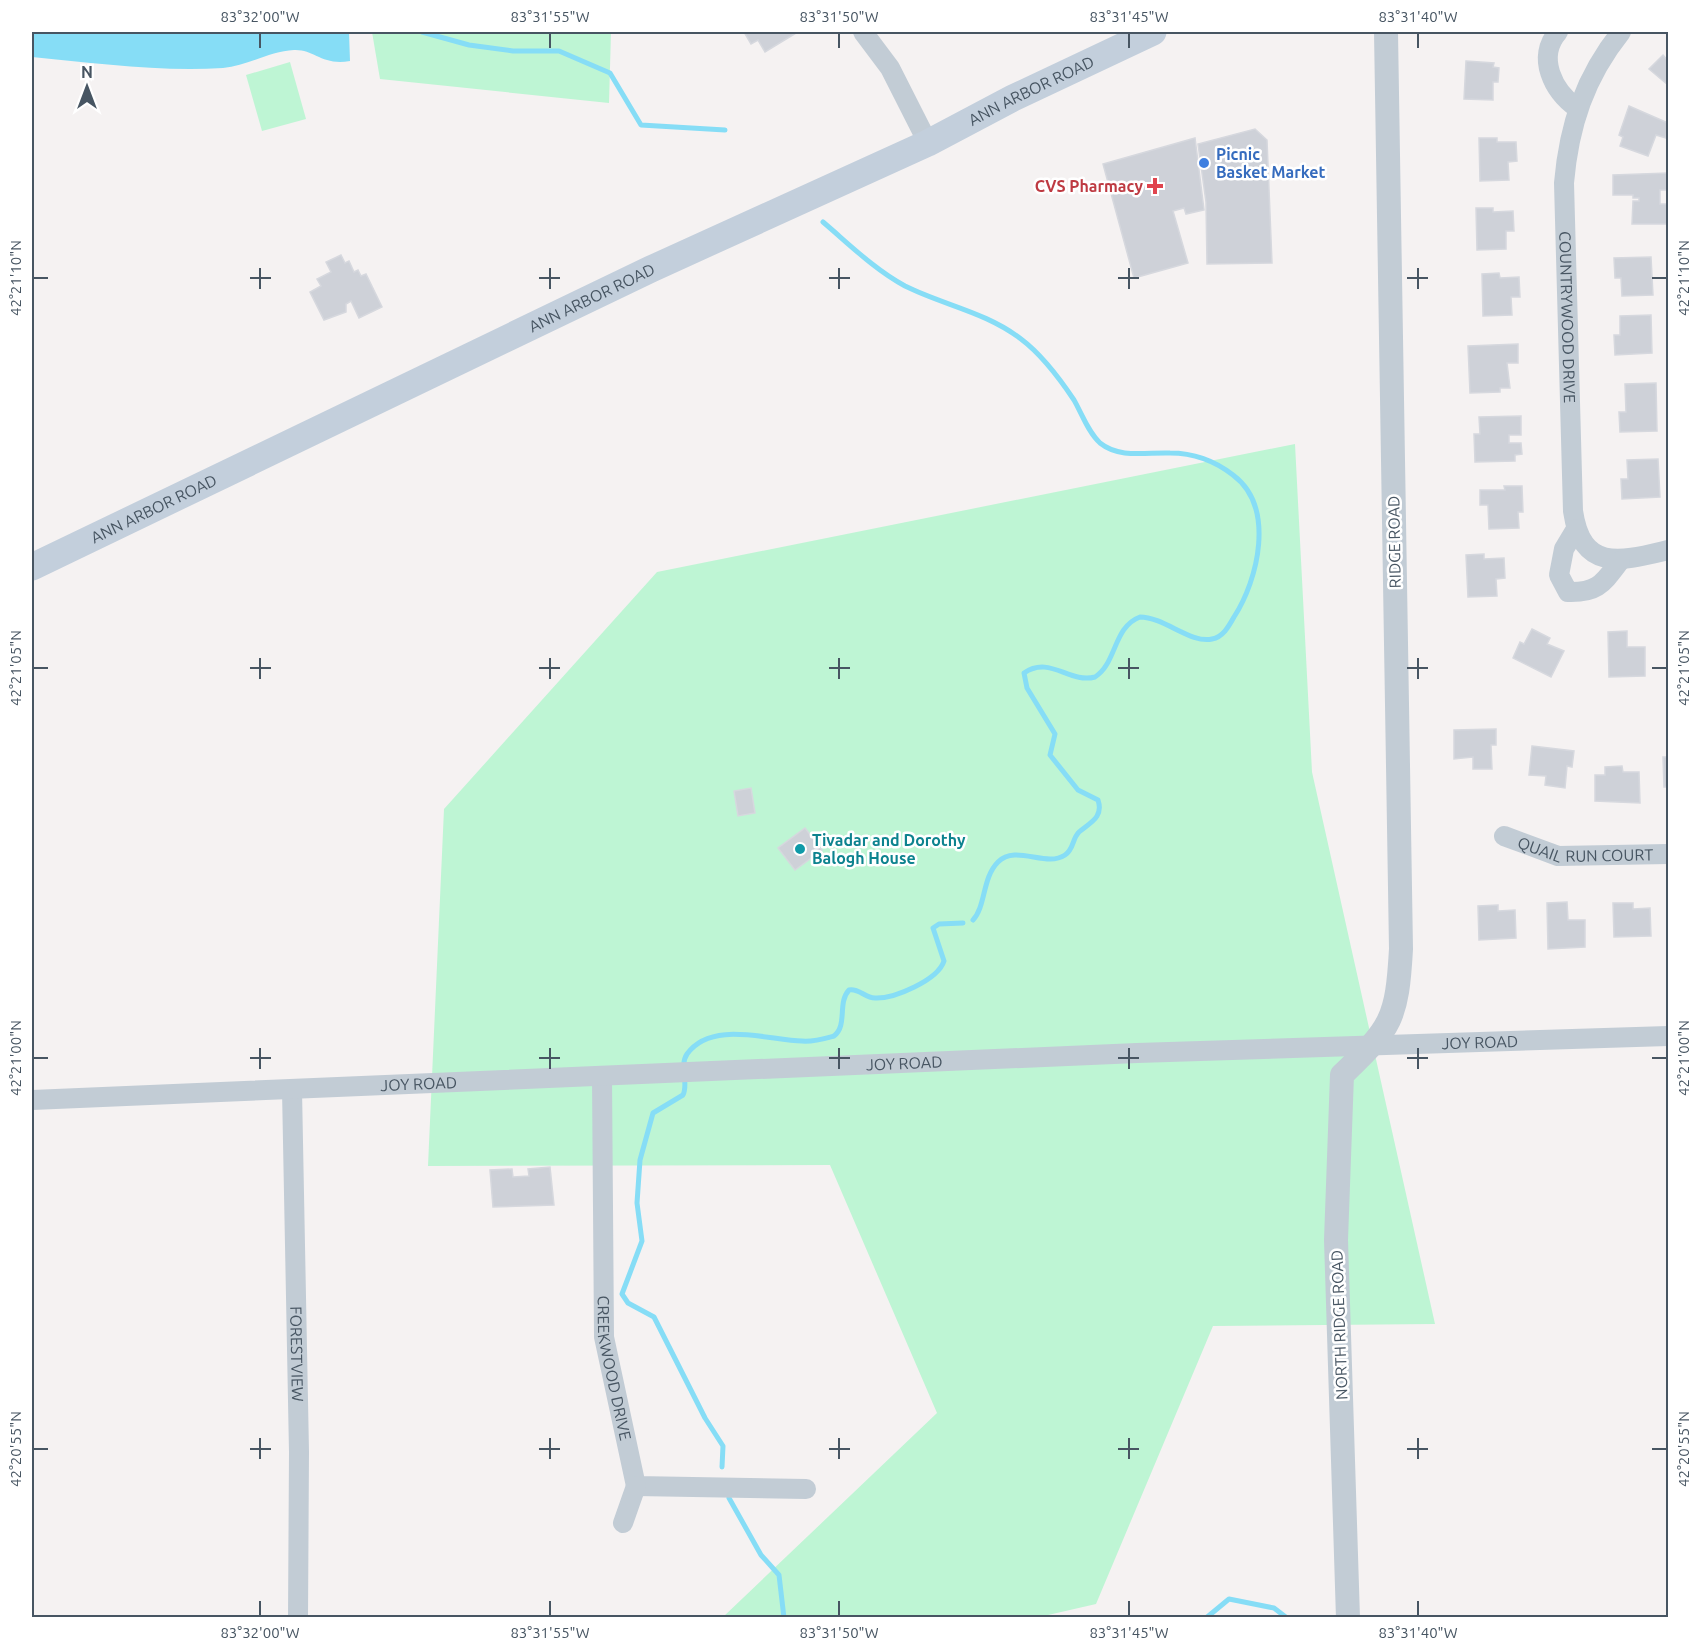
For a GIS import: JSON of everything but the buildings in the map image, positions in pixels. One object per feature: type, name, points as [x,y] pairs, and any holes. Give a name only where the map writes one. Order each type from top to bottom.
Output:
[{"type":"main road","name":"ANN ARBOR ROAD","points":[[32,567],[651,269],[928,143],[1013,98],[1153,32]]},
{"type":"street","points":[[863,32],[891,68],[928,143]]},
{"type":"street","name":"RIDGE ROAD","points":[[1373,1045],[1390,1022],[1398,989],[1401,949],[1386,32]]},
{"type":"street","points":[[1558,32],[1550,47],[1549,71],[1566,100],[1577,108]]},
{"type":"street","name":"COUNTRYWOOD DRIVE","points":[[1620,561],[1601,585],[1592,591],[1568,592],[1559,575],[1564,549],[1576,529],[1564,183],[1567,148],[1577,108],[1602,57],[1621,32]]},
{"type":"street","points":[[1576,529],[1584,544],[1597,555],[1620,561],[1668,550]]},
{"type":"street","name":"QUAIL RUN COURT","points":[[1504,836],[1558,856],[1668,854]]},
{"type":"street","name":"JOY ROAD","points":[[32,1100],[1373,1045],[1668,1036]]},
{"type":"street","name":"NORTH RIDGE ROAD","points":[[1348,1617],[1336,1240],[1342,1075],[1373,1045]]},
{"type":"street","name":"CREEKWOOD DRIVE","points":[[602,1077],[604,1337],[636,1486]]},
{"type":"street","name":"FORESTVIEW","points":[[292,1090],[299,1452],[298,1617]]},
{"type":"street","points":[[623,1523],[636,1486],[806,1489]]},
{"type":"green space","points":[[372,32],[611,32],[609,103],[380,79]]},
{"type":"green space","points":[[290,62],[306,119],[262,131],[246,75]]},
{"type":"green space","points":[[1295,444],[1312,772],[1435,1324],[1213,1326],[1096,1604],[1035,1618],[723,1617],[937,1413],[830,1165],[428,1166],[444,809],[657,572]]},
{"type":"water","points":[[32,32],[349,32],[350,61],[332,61],[301,50],[294,50],[223,68],[175,69],[103,64],[32,57]]},
{"type":"waterway","points":[[422,32],[469,45],[513,51],[559,51],[610,73],[641,125],[725,130]]},
{"type":"waterway","points":[[823,222],[894,280],[919,293],[979,315],[1021,339],[1056,375],[1074,400],[1092,434],[1100,443],[1125,453],[1179,453],[1211,462],[1233,475],[1246,489],[1255,505],[1259,524],[1256,564],[1243,602],[1222,634],[1212,639],[1195,638],[1158,621],[1140,617],[1125,629],[1108,663],[1095,677],[1077,677],[1042,667],[1033,668],[1024,673],[1027,688],[1055,734],[1050,755],[1078,790],[1098,800],[1099,811],[1097,816],[1079,832],[1065,855],[1049,859],[1013,855],[998,862],[989,876],[980,907],[973,920]]},
{"type":"waterway","points":[[722,1467],[723,1446],[705,1418],[654,1317],[628,1303],[622,1294],[642,1241],[637,1203],[640,1160],[653,1113],[683,1095],[685,1059],[697,1044],[710,1037],[741,1034],[806,1041],[834,1036],[841,1026],[845,995],[849,990],[856,990],[875,998],[904,992],[925,981],[940,968],[944,961],[933,928],[939,924],[963,923]]},
{"type":"waterway","points":[[729,1498],[761,1555],[779,1575],[784,1618]]},
{"type":"waterway","points":[[1206,1618],[1229,1599],[1274,1608],[1287,1618]]},
{"type":"place","name":"Picnic Basket Market","points":[[1204,163]]},
{"type":"place","name":"CVS Pharmacy","points":[[1155,186]]},
{"type":"place","name":"Tivadar and Dorothy Balogh House","points":[[800,849]]}]
